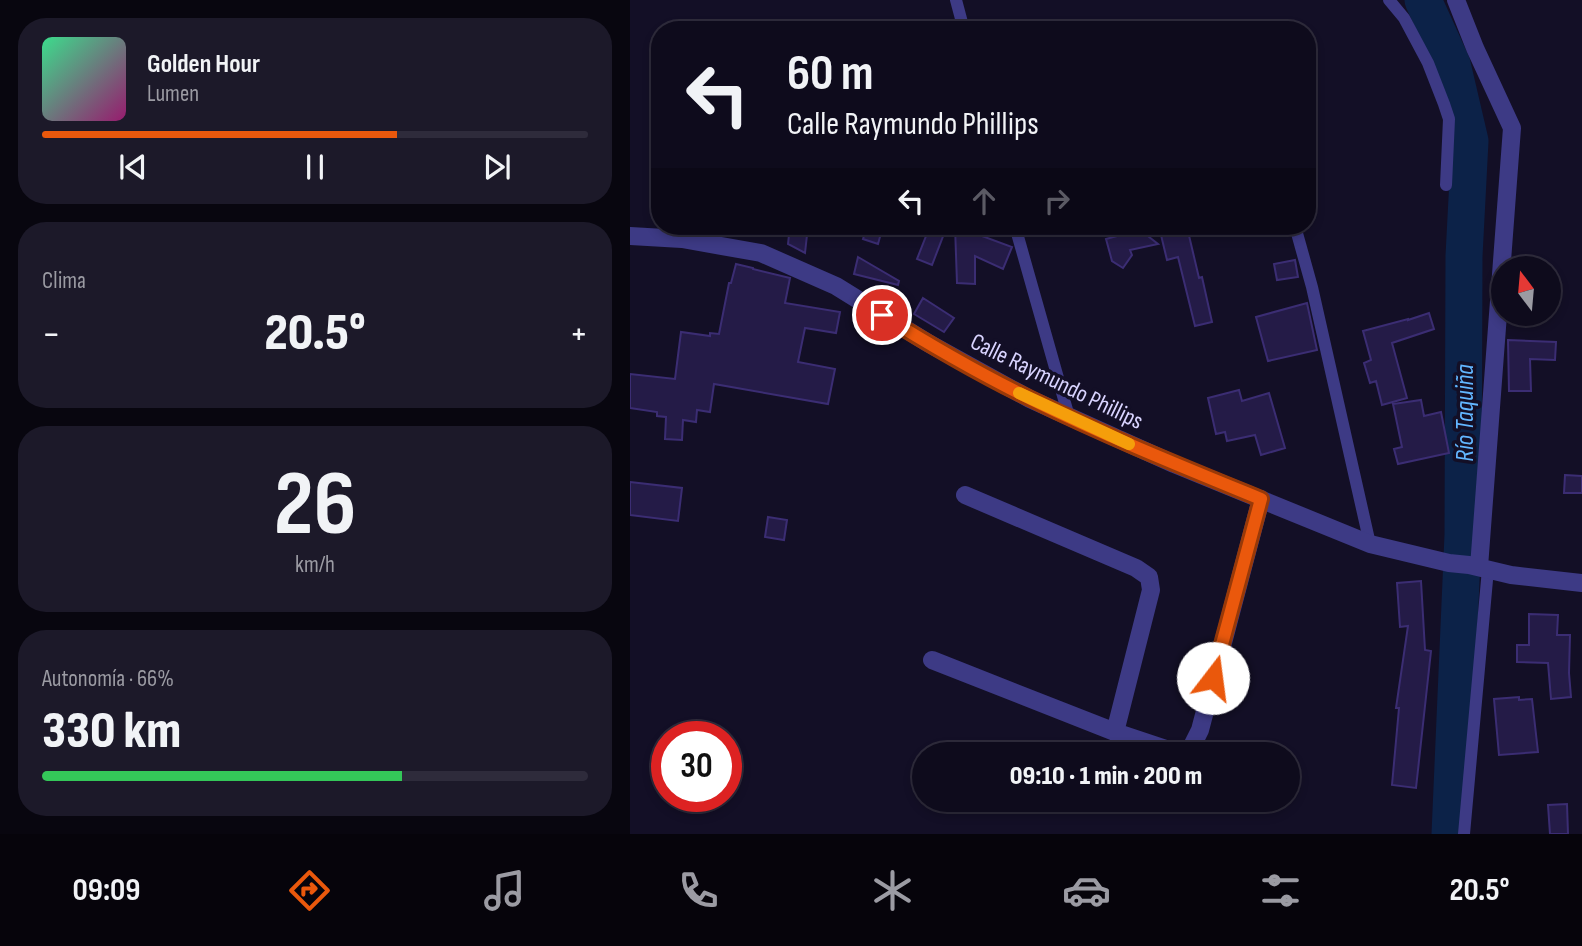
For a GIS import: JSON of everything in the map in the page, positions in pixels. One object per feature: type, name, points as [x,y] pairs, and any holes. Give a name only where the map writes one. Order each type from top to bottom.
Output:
[{"type":"street","points":[[1457,0],[1475,48],[1512,128],[1479,567]]},
{"type":"street","name":"Calle Raymundo Phillips","points":[[630,236],[682,239],[761,253],[836,286],[928,343],[1030,399],[1174,464],[1370,544],[1511,575],[1582,583]]},
{"type":"street","points":[[965,495],[1136,568],[1149,577],[1151,590],[1115,732]]},
{"type":"street","points":[[932,660],[1115,732],[1175,752],[1191,748],[1200,730],[1261,499]]},
{"type":"lane","points":[[956,0],[962,21]]},
{"type":"lane","points":[[1389,0],[1404,18],[1429,63],[1449,119],[1446,185]]},
{"type":"lane","points":[[1018,235],[1069,417]]},
{"type":"lane","points":[[1298,235],[1312,287],[1370,544]]},
{"type":"lane","points":[[1464,834],[1479,567]]},
{"type":"building","points":[[789,235],[807,235],[805,253],[788,244]]},
{"type":"building","points":[[864,235],[880,235],[878,244],[863,239]]},
{"type":"building","points":[[926,235],[944,235],[932,265],[917,259]]},
{"type":"building","points":[[955,235],[979,235],[1012,247],[1003,269],[975,256],[975,284],[957,283]]},
{"type":"building","points":[[1147,235],[1158,244],[1130,250],[1132,255],[1123,268],[1112,261],[1106,239]]},
{"type":"building","points":[[1161,235],[1189,235],[1212,322],[1195,326],[1178,257],[1167,260]]},
{"type":"building","points":[[858,257],[899,281],[898,285],[854,274]]},
{"type":"building","points":[[1295,260],[1298,277],[1277,280],[1274,264]]},
{"type":"building","points":[[736,264],[790,278],[785,303],[840,312],[836,333],[805,328],[798,362],[835,369],[828,404],[714,384],[710,412],[697,410],[696,422],[683,420],[682,440],[665,439],[666,417],[657,416],[657,412],[630,408],[630,374],[675,379],[681,332],[710,336],[710,333],[719,334],[729,283]]},
{"type":"building","points":[[923,298],[954,318],[944,332],[914,314]]},
{"type":"building","points":[[1307,303],[1317,350],[1268,361],[1256,317]]},
{"type":"building","points":[[1429,313],[1434,329],[1392,343],[1407,398],[1382,405],[1376,381],[1370,383],[1364,363],[1371,360],[1363,331]]},
{"type":"building","points":[[1508,340],[1556,342],[1555,360],[1530,359],[1531,391],[1509,391]]},
{"type":"building","points":[[1239,390],[1242,401],[1269,393],[1285,448],[1261,455],[1255,435],[1227,441],[1225,432],[1216,434],[1208,398]]},
{"type":"building","points":[[1421,400],[1424,416],[1441,412],[1449,453],[1398,464],[1394,449],[1402,447],[1393,404]]},
{"type":"building","points":[[1565,475],[1582,476],[1582,493],[1564,493]]},
{"type":"building","points":[[630,482],[682,488],[678,521],[630,515]]},
{"type":"building","points":[[768,517],[787,520],[784,540],[765,537]]},
{"type":"building","points":[[1421,581],[1425,650],[1431,651],[1416,788],[1392,785],[1399,708],[1396,708],[1408,626],[1400,627],[1397,583]]},
{"type":"building","points":[[1529,614],[1558,615],[1557,635],[1570,635],[1571,697],[1551,699],[1548,663],[1517,662],[1517,645],[1529,645]]},
{"type":"building","points":[[1519,697],[1519,700],[1532,699],[1538,752],[1499,755],[1494,699]]},
{"type":"building","points":[[1567,804],[1568,834],[1550,834],[1548,805]]},
{"type":"waterway","name":"Río Taquiña","points":[[1423,0],[1452,64],[1470,141],[1464,256],[1463,535],[1450,834]]},
{"type":"slow traffic","points":[[1019,393],[1129,444]]},
{"type":"route","points":[[882,315],[1030,399],[1174,464],[1261,499],[1213,678]]}]
